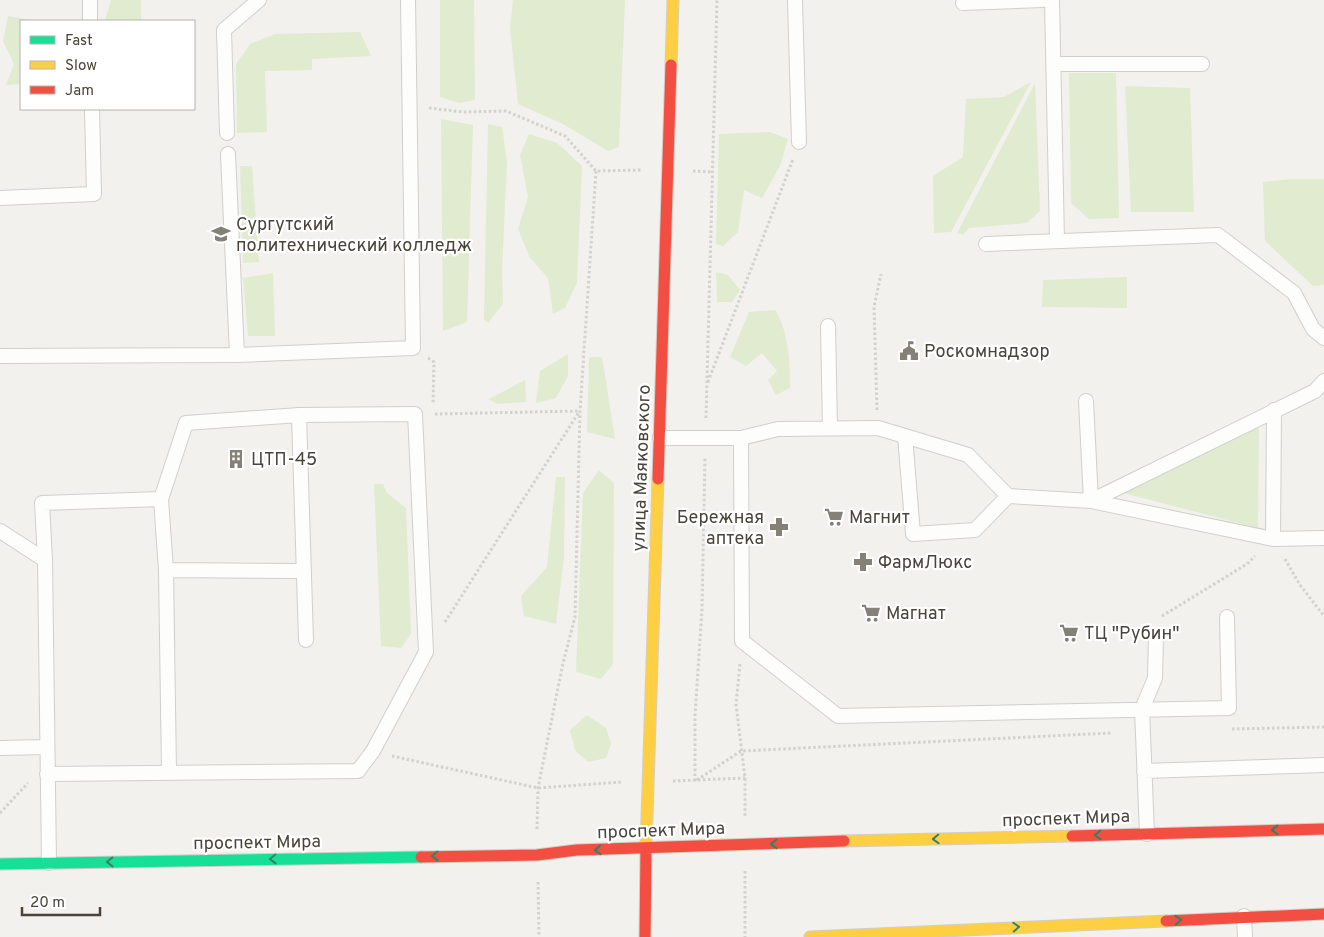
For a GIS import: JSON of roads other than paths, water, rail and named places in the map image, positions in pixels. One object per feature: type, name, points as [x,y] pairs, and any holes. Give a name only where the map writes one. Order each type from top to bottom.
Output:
[{"type":"main road","name":"улица Маяковского","points":[[645,937],[646,848],[672,0]]},
{"type":"main road","name":"проспект Мира","points":[[0,864],[537,855],[577,850],[745,844],[1324,829]]},
{"type":"main road","points":[[810,937],[1244,916],[1324,914]]},
{"type":"lane","points":[[90,0],[90,20]]},
{"type":"lane","points":[[227,133],[224,30],[259,0]]},
{"type":"lane","points":[[0,356],[237,355],[413,348],[408,0]]},
{"type":"lane","points":[[795,0],[799,142]]},
{"type":"lane","points":[[963,3],[1043,0]]},
{"type":"lane","points":[[1052,0],[1057,241]]},
{"type":"lane","points":[[1054,64],[1202,64]]},
{"type":"lane","points":[[0,198],[94,194],[92,110]]},
{"type":"lane","points":[[228,154],[237,355]]},
{"type":"lane","points":[[986,244],[1218,235],[1294,293],[1313,329],[1324,338]]},
{"type":"lane","points":[[828,326],[830,428]]},
{"type":"lane","points":[[1091,501],[1315,391],[1324,381]]},
{"type":"lane","points":[[1086,401],[1091,501]]},
{"type":"lane","points":[[1274,410],[1274,539]]},
{"type":"lane","points":[[47,768],[169,772],[358,771],[373,751],[426,652],[415,414],[299,415],[186,423],[161,500],[166,570],[169,772]]},
{"type":"lane","points":[[299,415],[306,640]]},
{"type":"lane","points":[[660,438],[741,438],[778,429],[878,428],[968,455],[1008,496],[1091,501],[1274,539],[1324,538]]},
{"type":"lane","points":[[905,436],[913,534],[975,530],[1008,496]]},
{"type":"lane","points":[[741,438],[742,641],[838,716],[1229,708],[1227,617]]},
{"type":"lane","points":[[49,863],[45,560],[42,503],[161,500]]},
{"type":"lane","points":[[0,531],[45,560]]},
{"type":"lane","points":[[166,570],[304,571]]},
{"type":"lane","points":[[1147,834],[1142,709],[1155,678],[1156,636]]},
{"type":"lane","points":[[0,748],[46,747]]},
{"type":"lane","points":[[1144,771],[1324,765]]},
{"type":"lane","points":[[1244,916],[1245,937]]},
{"type":"place","name":"Сургутский политехнический колледж","points":[[221,234]]},
{"type":"place","name":"Роскомнадзор","points":[[909,351]]},
{"type":"place","name":"ЦТП-45","points":[[236,459]]},
{"type":"place","name":"Магнит","points":[[834,517]]},
{"type":"place","name":"Бережная аптека","points":[[779,527]]},
{"type":"place","name":"ФармЛюкс","points":[[863,562]]},
{"type":"place","name":"Магнат","points":[[871,613]]},
{"type":"place","name":"ТЦ \"Рубин\"","points":[[1069,633]]}]
